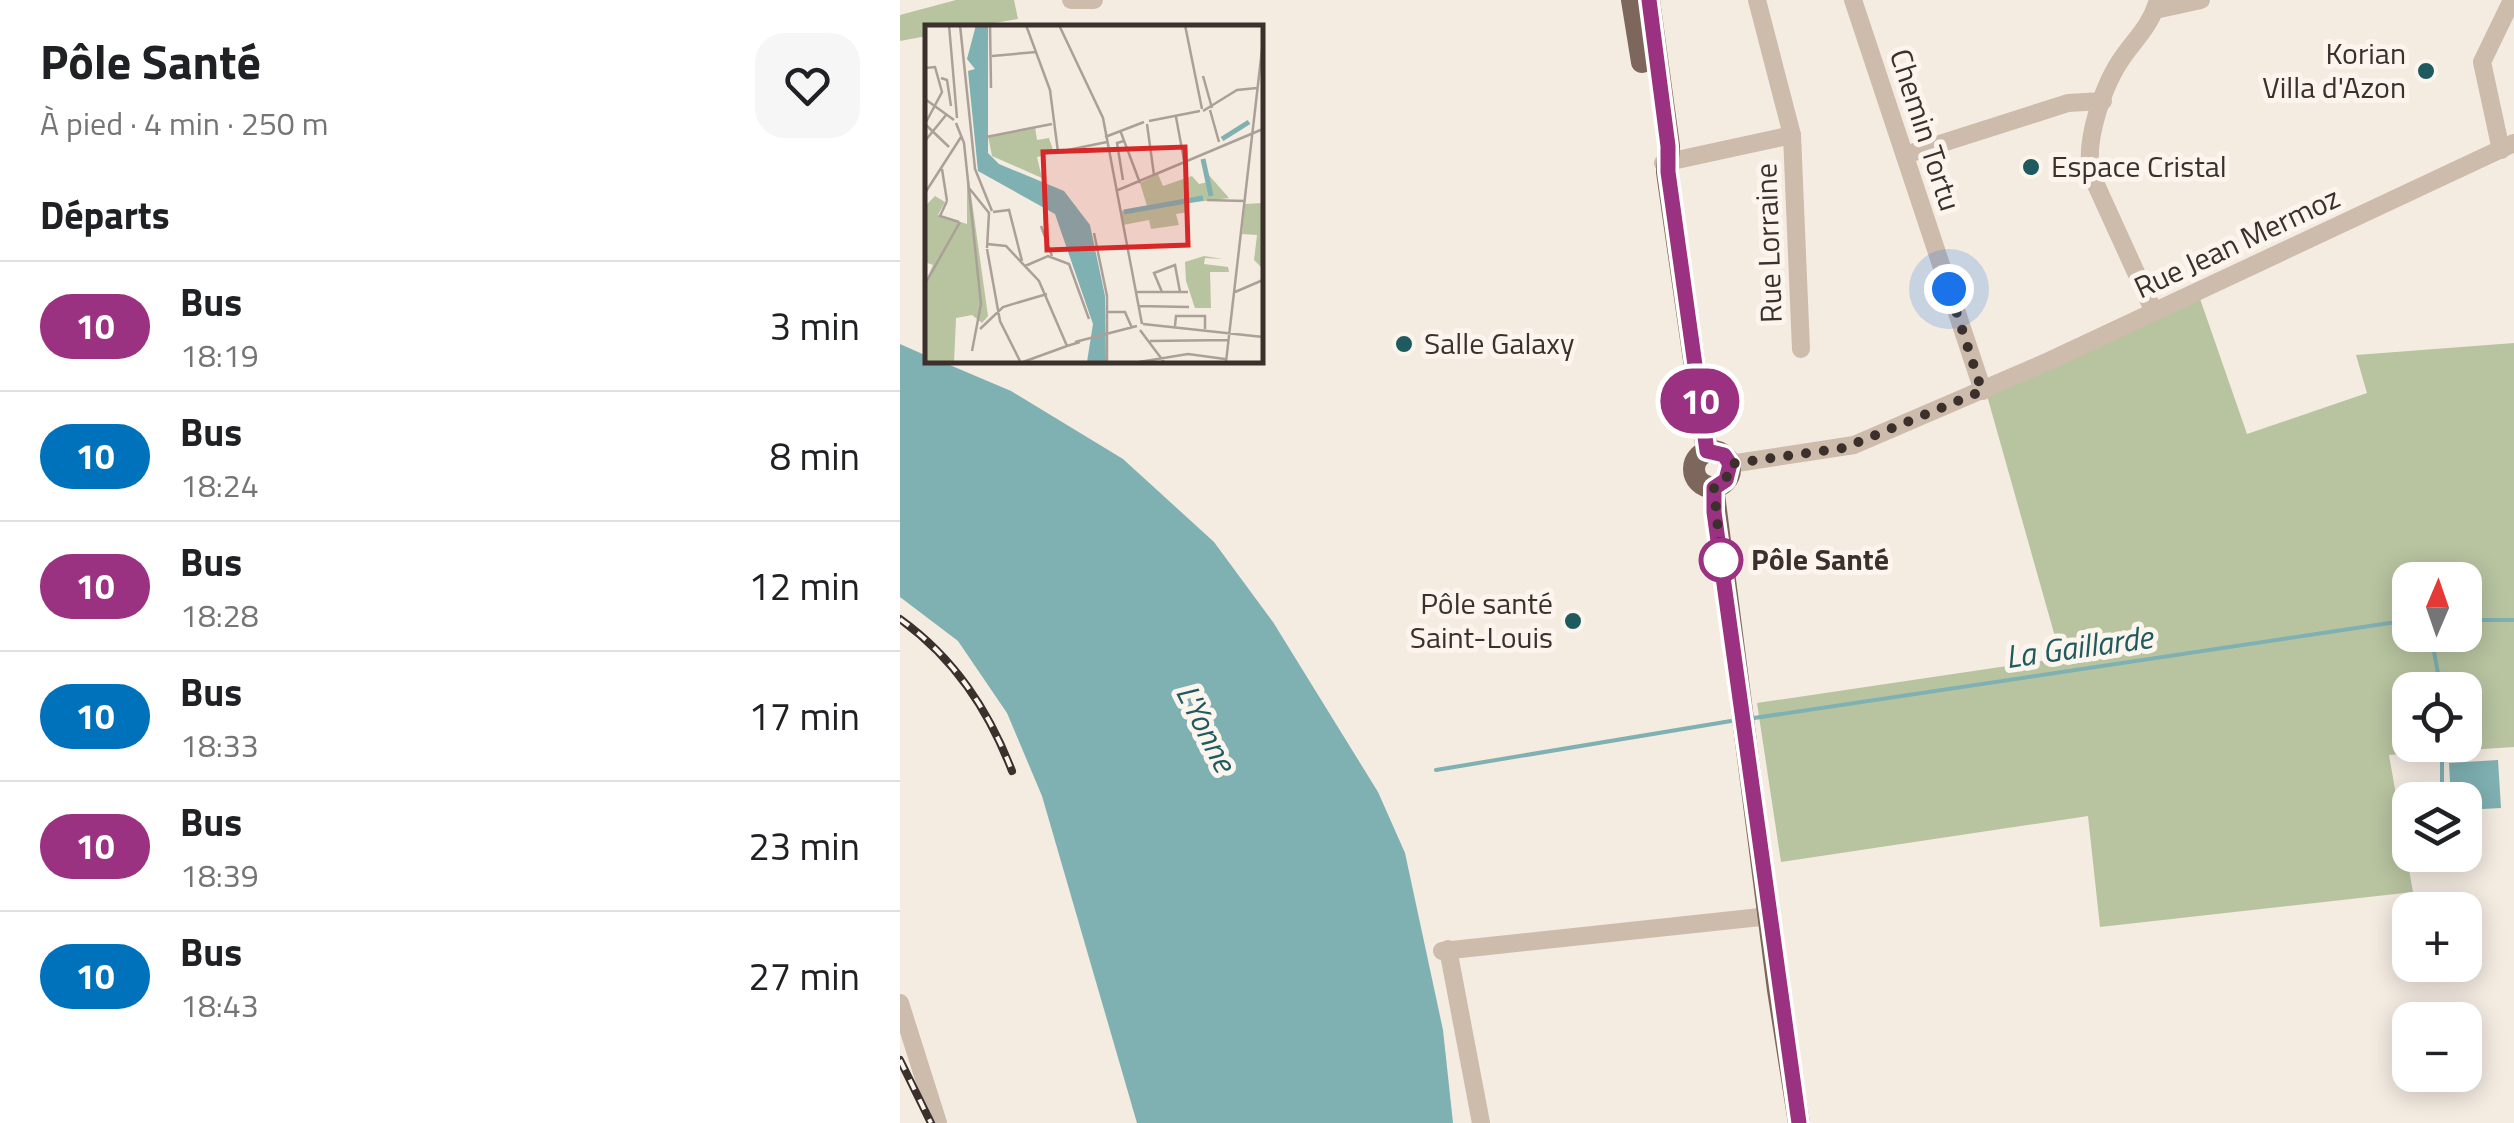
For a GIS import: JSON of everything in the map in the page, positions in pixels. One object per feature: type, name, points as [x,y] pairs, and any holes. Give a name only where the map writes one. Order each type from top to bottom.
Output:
[{"type":"main road","points":[[1632,0],[1651,116],[1666,166]]},
{"type":"main road","points":[[1649,0],[1666,166],[1707,451]]},
{"type":"main road","points":[[1707,451],[1724,455],[1730,464],[1726,480],[1714,488]]},
{"type":"main road","points":[[1707,451],[1698,458],[1694,474],[1701,483],[1714,488]]},
{"type":"main road","points":[[1714,488],[1799,1123]]},
{"type":"street","points":[[1071,1],[1094,0]]},
{"type":"street","name":"Rue Lorraine","points":[[1757,0],[1792,135],[1800,349]]},
{"type":"street","name":"Chemin Tortu","points":[[1853,0],[1982,391]]},
{"type":"street","points":[[2154,312],[2090,166],[2089,145],[2114,70],[2146,31],[2157,5],[2201,0]]},
{"type":"street","points":[[2507,146],[2482,62],[2512,0]]},
{"type":"street","points":[[1905,155],[2068,104],[2103,101]]},
{"type":"street","name":"Rue Lorraine","points":[[1666,166],[1792,135]]},
{"type":"street","name":"Rue Jean Mermoz","points":[[1730,464],[1844,448],[1982,391],[2507,146]]},
{"type":"street","points":[[1481,1123],[1445,950],[1770,916]]},
{"type":"street","points":[[900,1003],[938,1123]]},
{"type":"green space","points":[[956,0],[1014,0],[1018,19],[983,25],[925,25],[925,36],[900,41],[900,15]]},
{"type":"green space","points":[[2198,293],[2247,434],[2367,393],[2356,355],[2514,343],[2514,747],[2482,749],[2482,672],[2392,672],[2392,872],[2409,872],[2413,892],[2100,927],[2088,816],[1781,862],[1757,703],[2061,658],[1986,392]]},
{"type":"water","name":"L'Yonne","points":[[900,344],[925,355],[925,362],[943,362],[1011,391],[1123,459],[1214,542],[1273,622],[1378,792],[1405,853],[1443,1030],[1453,1123],[1137,1123],[1042,796],[1007,713],[958,641],[900,597]]},
{"type":"water","points":[[2498,760],[2501,808],[2482,809],[2482,782],[2450,782],[2449,763]]},
{"type":"waterway","name":"La Gaillarde","points":[[2482,620],[2514,620]]},
{"type":"waterway","name":"La Gaillarde","points":[[1754,718],[2392,623]]},
{"type":"waterway","points":[[2434,652],[2438,672]]},
{"type":"waterway","name":"La Gaillarde","points":[[1436,770],[1731,721]]},
{"type":"waterway","points":[[2442,762],[2442,782]]},
{"type":"railway","points":[[900,619],[937,650],[967,686],[1012,771]]},
{"type":"railway","points":[[900,1060],[931,1123]]},
{"type":"bus line","name":"10","points":[[1649,0],[1668,172],[1707,451],[1724,455],[1730,464],[1729,476],[1714,488],[1714,512],[1799,1123]]},
{"type":"place","name":"Korian Villa d'Azon","points":[[2426,71]]},
{"type":"place","name":"Espace Cristal","points":[[2031,167]]},
{"type":"place","name":"Salle Galaxy","points":[[1404,344]]},
{"type":"place","name":"Pôle Santé","points":[[1721,560]]},
{"type":"place","name":"Pôle santé Saint-Louis","points":[[1573,621]]},
{"type":"route","points":[[1721,560],[1714,488],[1729,476],[1730,464],[1844,448],[1982,391],[1949,289]]}]
